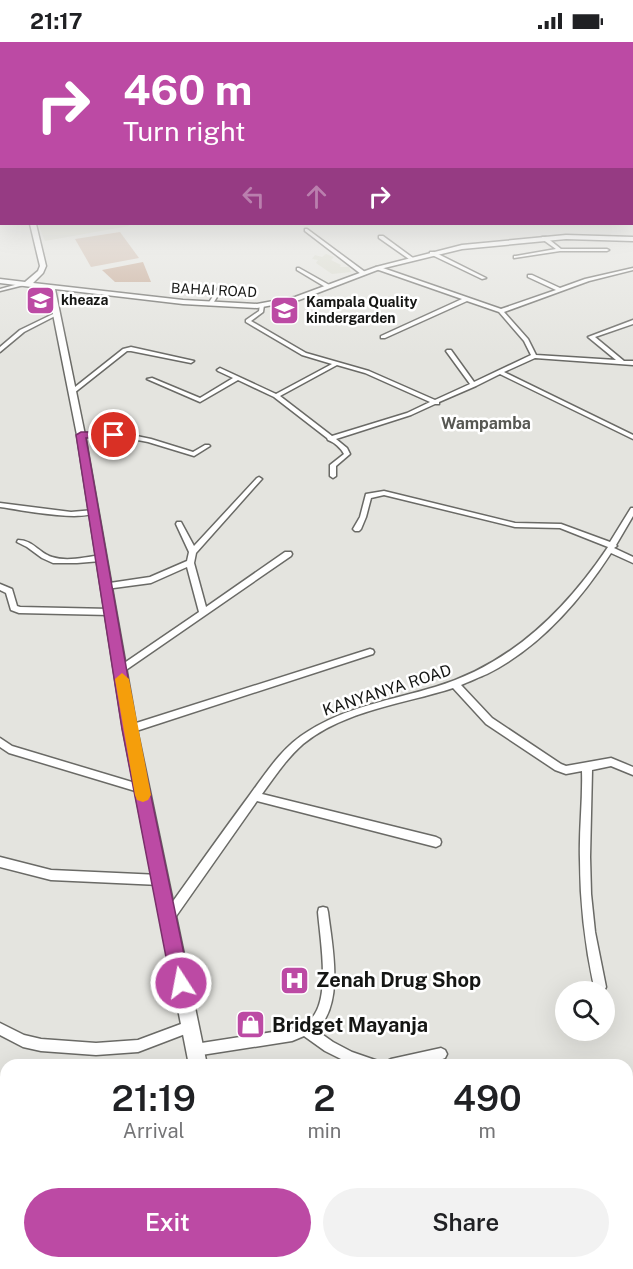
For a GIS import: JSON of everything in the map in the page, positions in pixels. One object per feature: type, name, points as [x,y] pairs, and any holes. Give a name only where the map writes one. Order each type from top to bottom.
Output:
[{"type":"street","points":[[0,290],[25,284],[41,272],[43,266],[38,243]]},
{"type":"street","points":[[324,243],[363,273]]},
{"type":"street","points":[[390,243],[411,258]]},
{"type":"street","name":"BAHAI ROAD","points":[[0,281],[210,304],[262,305],[297,300],[363,273],[411,258],[462,247],[496,243]]},
{"type":"street","points":[[552,243],[560,249]]},
{"type":"street","points":[[516,257],[560,249],[607,250]]},
{"type":"street","points":[[432,253],[484,278]]},
{"type":"street","points":[[378,268],[501,311],[526,340],[534,356]]},
{"type":"street","points":[[299,269],[329,286]]},
{"type":"street","points":[[501,311],[560,290],[633,269]]},
{"type":"street","points":[[530,276],[560,290]]},
{"type":"street","points":[[210,304],[222,286]]},
{"type":"street","points":[[51,287],[81,435],[130,729],[196,1059]]},
{"type":"street","points":[[382,337],[465,299]]},
{"type":"street","points":[[262,305],[261,312],[248,321],[304,354],[393,382],[437,403]]},
{"type":"street","points":[[0,350],[21,331],[56,315]]},
{"type":"street","points":[[622,362],[591,337],[633,322]]},
{"type":"street","points":[[0,339],[10,341]]},
{"type":"street","points":[[72,392],[125,350],[131,349],[191,361]]},
{"type":"street","points":[[448,351],[474,385]]},
{"type":"street","points":[[330,439],[437,403],[534,356],[633,363]]},
{"type":"street","points":[[276,396],[335,364]]},
{"type":"street","points":[[220,370],[276,396],[347,452],[334,463],[333,476]]},
{"type":"street","points":[[502,373],[633,436]]},
{"type":"street","points":[[150,379],[200,400],[238,378]]},
{"type":"street","points":[[81,435],[138,438],[194,454],[207,447]]},
{"type":"street","points":[[203,612],[198,584],[190,563],[193,552],[259,479]]},
{"type":"street","points":[[357,529],[363,517],[368,496],[384,493],[515,525],[561,526],[612,548],[633,560]]},
{"type":"street","points":[[0,505],[71,514],[94,512]]},
{"type":"street","name":"KANYANYA ROAD","points":[[168,919],[283,758],[309,734],[340,719],[455,684],[498,664],[532,640],[556,616],[612,548],[633,510]]},
{"type":"street","points":[[179,524],[193,552]]},
{"type":"street","points":[[622,531],[633,532]]},
{"type":"street","points":[[21,542],[30,543],[41,554],[53,560],[101,558]]},
{"type":"street","points":[[120,670],[288,554]]},
{"type":"street","points":[[106,586],[151,580],[190,563]]},
{"type":"street","points":[[0,587],[9,591],[14,608],[19,610],[110,612]]},
{"type":"street","points":[[130,729],[370,652]]},
{"type":"street","points":[[455,684],[489,721],[546,760],[566,770],[611,762],[633,771]]},
{"type":"street","points":[[0,742],[9,749],[142,789]]},
{"type":"street","points":[[587,768],[585,839],[588,903],[599,981]]},
{"type":"street","points":[[255,796],[436,842]]},
{"type":"street","points":[[0,862],[51,875],[160,880]]},
{"type":"street","points":[[194,1050],[292,1035],[306,1030],[319,1019],[327,988],[328,957],[322,912]]},
{"type":"street","points":[[0,1029],[23,1041],[41,1045],[96,1049],[138,1046],[189,1027]]},
{"type":"street","points":[[306,1030],[320,1041],[353,1059]]},
{"type":"street","points":[[418,1059],[441,1054]]},
{"type":"shaded area","points":[[77,243],[128,243],[139,258],[91,267]]},
{"type":"shaded area","points":[[326,254],[334,257],[331,260],[341,265],[340,267],[349,267],[351,272],[332,274],[316,263],[318,260],[312,259],[315,255],[322,257]]},
{"type":"shaded area","points":[[143,262],[151,282],[115,282],[102,270]]},
{"type":"slow traffic","points":[[122,679],[143,795]]},
{"type":"place","name":"kheaza","points":[[40,300]]},
{"type":"place","name":"Kampala Quality kindergarden","points":[[285,310]]},
{"type":"place","name":"Zenah Drug Shop","points":[[295,980]]},
{"type":"place","name":"Bridget Mayanja","points":[[251,1025]]},
{"type":"district","name":"Wampamba","points":[[486,423]]},
{"type":"route","points":[[114,435],[81,435],[130,729],[181,983]]}]
